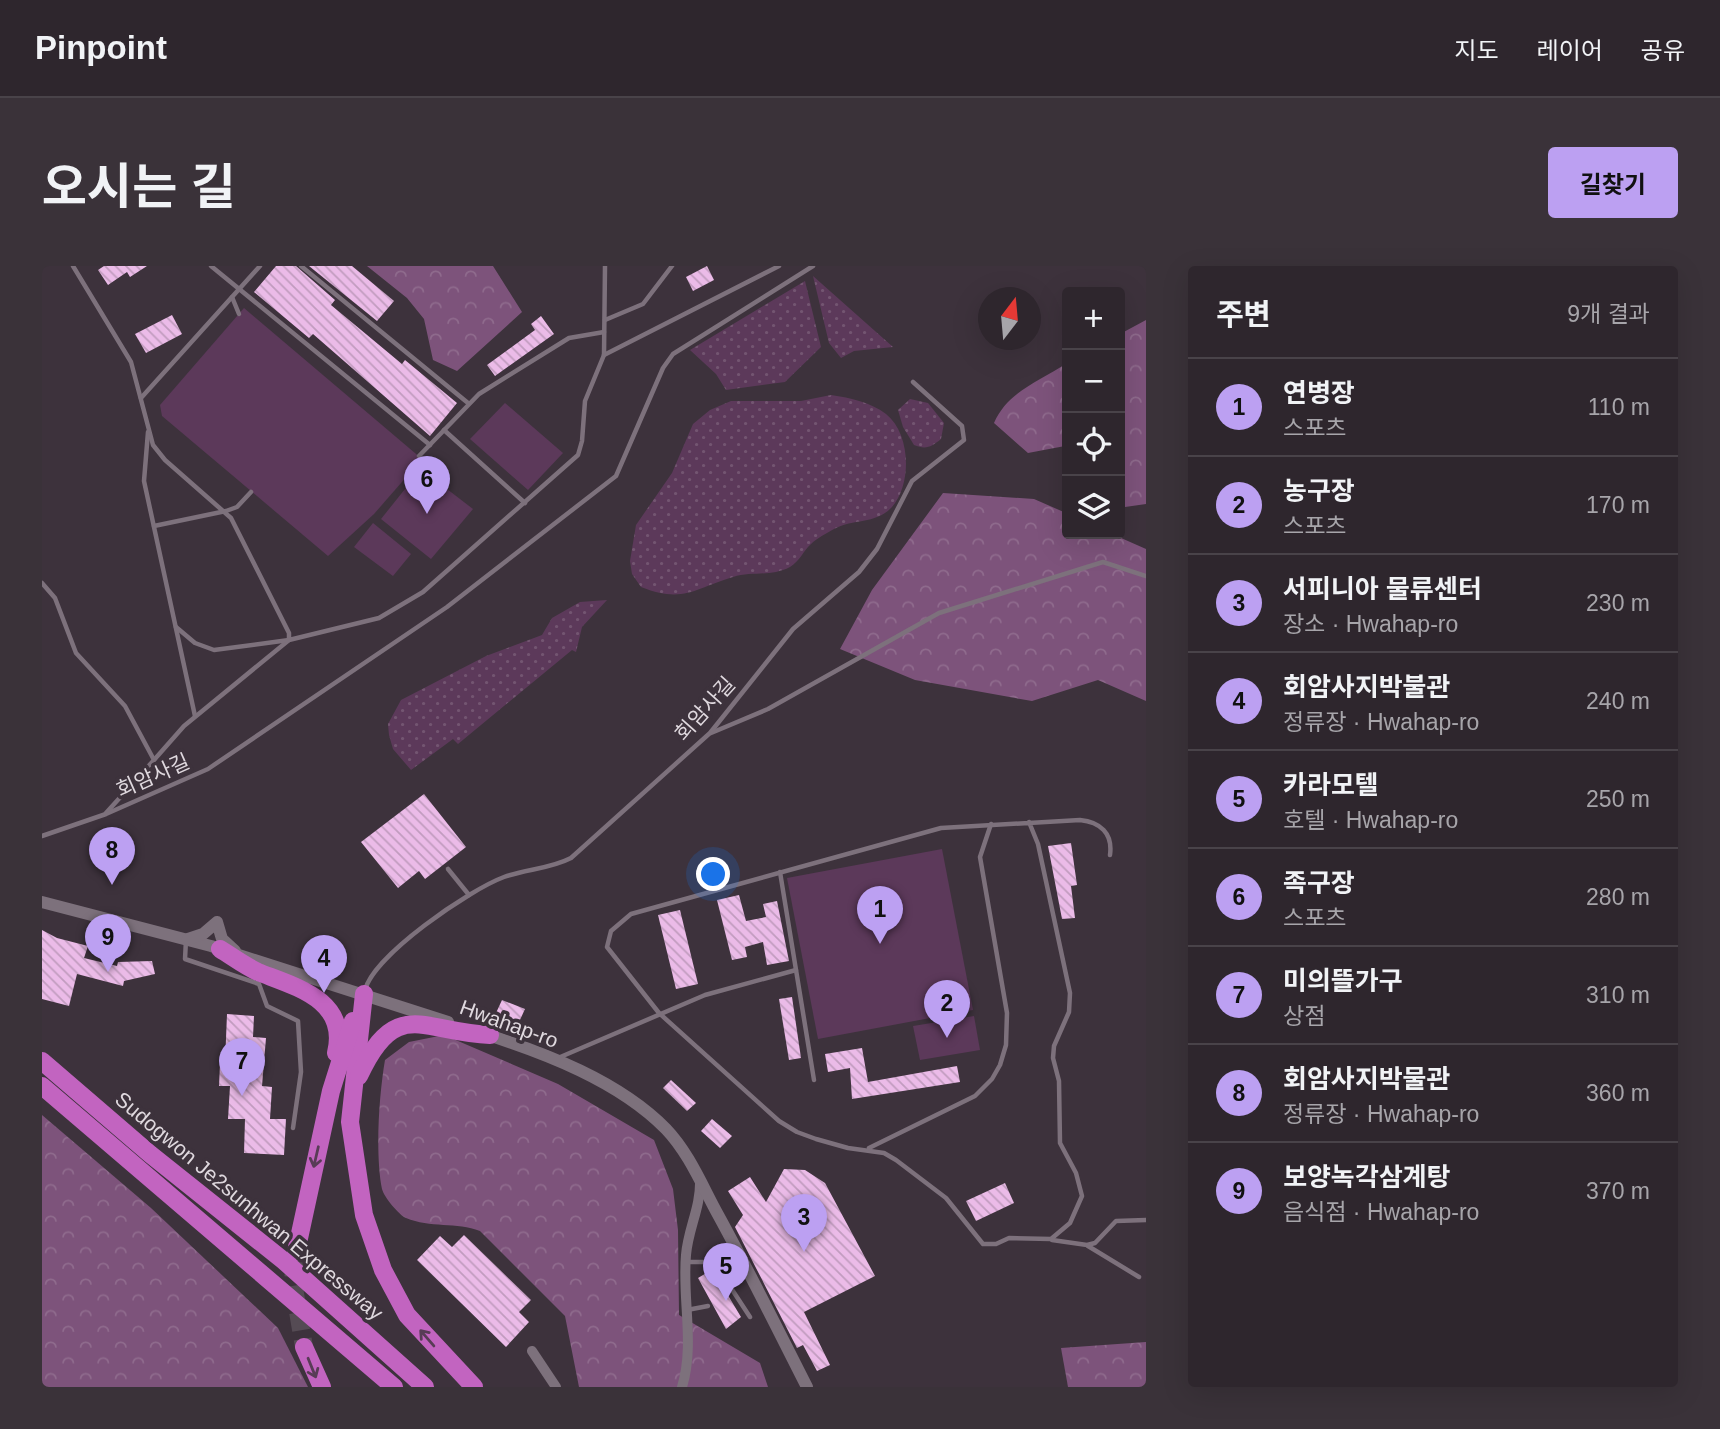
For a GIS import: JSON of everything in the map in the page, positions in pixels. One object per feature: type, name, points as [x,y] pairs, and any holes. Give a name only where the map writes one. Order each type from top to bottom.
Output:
[{"type":"highway","points":[[220,949],[250,968],[303,989],[328,1007],[335,1020],[338,1038],[331,1091]]},
{"type":"highway","points":[[290,1257],[331,1091],[364,994]]},
{"type":"highway","points":[[364,994],[350,1122],[359,1194],[383,1270],[407,1315],[474,1387]]},
{"type":"highway","points":[[351,1095],[369,1054],[386,1032],[396,1027],[418,1023],[454,1032],[490,1035]]},
{"type":"highway","name":"Sudogwon Je2sunhwan Expressway","points":[[42,1061],[150,1154],[290,1257],[313,1287],[425,1387]]},
{"type":"highway","name":"Sudogwon Je2sunhwan Expressway","points":[[42,1086],[394,1387]]},
{"type":"highway","points":[[304,1348],[322,1387]]},
{"type":"main road","name":"Hwahap-ro","points":[[42,902],[244,956],[490,1035],[594,1079],[641,1108],[676,1140],[700,1180],[807,1387]]},
{"type":"main road","points":[[186,939],[203,934],[217,922],[224,942],[244,956]]},
{"type":"street","points":[[682,1387],[688,1356],[685,1262],[699,1204],[700,1180]]},
{"type":"street","points":[[699,1204],[704,1201],[714,1207]]},
{"type":"street","points":[[532,1351],[556,1387]]},
{"type":"lane","points":[[73,266],[123,345],[153,445],[165,460],[226,511],[287,624],[289,640]]},
{"type":"lane","points":[[211,266],[430,445]]},
{"type":"lane","points":[[141,399],[260,266]]},
{"type":"lane","points":[[301,266],[468,404]]},
{"type":"lane","points":[[176,627],[195,643],[214,650],[289,640],[379,618],[399,609],[423,592],[578,455],[582,441],[585,401],[604,355],[605,266]]},
{"type":"lane","points":[[605,320],[643,304],[672,266]]},
{"type":"lane","points":[[604,355],[779,266]]},
{"type":"lane","name":"회암사길","points":[[42,836],[172,787],[239,750],[425,624],[606,486],[621,465],[668,359],[813,266]]},
{"type":"lane","points":[[232,297],[239,314]]},
{"type":"lane","points":[[419,456],[468,404],[569,338],[604,332]]},
{"type":"lane","name":"회암사길","points":[[364,994],[372,974],[444,909],[503,877],[547,867],[571,858],[710,733],[793,629],[859,572],[877,549],[912,481],[964,440],[962,426],[913,382]]},
{"type":"lane","points":[[444,430],[525,503]]},
{"type":"lane","points":[[148,431],[144,481],[195,716]]},
{"type":"lane","points":[[153,526],[226,511],[237,507],[251,492]]},
{"type":"lane","points":[[710,733],[768,709],[939,613],[1104,562],[1146,576]]},
{"type":"lane","points":[[42,583],[55,598],[76,653],[118,697],[154,760]]},
{"type":"lane","points":[[106,814],[184,726],[289,640]]},
{"type":"lane","points":[[1110,855],[1110,840],[1105,830],[1093,821],[942,828],[631,914],[611,930],[607,947],[659,1013],[789,1128],[833,1144],[884,1153],[914,1171],[951,1203],[983,1244],[996,1244],[1009,1238],[1051,1239],[1087,1245],[1139,1277]]},
{"type":"lane","points":[[1029,822],[1038,844],[1070,993],[1069,1012],[1054,1045],[1053,1058],[1059,1081],[1060,1143],[1076,1173],[1082,1196],[1070,1223],[1051,1239]]},
{"type":"lane","points":[[867,1149],[975,1096],[992,1079],[1000,1065],[1006,1045],[1007,1013],[980,857],[991,824]]},
{"type":"lane","points":[[448,869],[469,895]]},
{"type":"lane","points":[[780,872],[814,1080]]},
{"type":"lane","points":[[186,939],[185,959],[259,984],[267,1006],[298,1021],[301,1072],[293,1128]]},
{"type":"lane","points":[[554,1060],[705,995],[796,970]]},
{"type":"lane","points":[[1087,1245],[1099,1240],[1116,1221],[1146,1220]]},
{"type":"lane","points":[[685,1262],[714,1262],[750,1317]]},
{"type":"lane","points":[[686,1310],[708,1306]]},
{"type":"shaded area","points":[[813,276],[893,347],[854,351],[841,358],[829,343]]},
{"type":"shaded area","points":[[805,281],[821,347],[785,382],[726,390],[716,374],[690,350]]},
{"type":"shaded area","points":[[244,308],[422,459],[374,514],[328,556],[162,416],[160,405]]},
{"type":"shaded area","points":[[831,395],[873,406],[886,414],[900,434],[906,459],[905,473],[899,497],[892,507],[879,516],[842,526],[825,534],[811,544],[793,565],[783,570],[740,575],[679,594],[656,592],[641,587],[632,574],[630,561],[636,525],[672,473],[693,424],[710,410],[731,401],[801,401]]},
{"type":"shaded area","points":[[910,399],[928,403],[944,423],[941,439],[931,446],[914,445],[903,427],[898,410]]},
{"type":"shaded area","points":[[505,403],[563,453],[528,490],[470,439]]},
{"type":"shaded area","points":[[421,469],[473,509],[431,559],[381,519]]},
{"type":"shaded area","points":[[373,523],[411,554],[393,576],[354,547]]},
{"type":"shaded area","points":[[607,600],[582,627],[576,652],[572,650],[458,744],[453,739],[411,770],[393,749],[388,724],[401,700],[486,656],[542,635],[552,618],[580,602]]},
{"type":"shaded area","points":[[942,849],[973,1010],[818,1039],[787,878]]},
{"type":"shaded area","points":[[974,1016],[980,1050],[920,1060],[913,1026]]},
{"type":"green space","points":[[367,266],[493,266],[522,312],[457,371],[433,360],[424,319],[407,298]]},
{"type":"green space","points":[[1146,320],[1146,504],[1125,507],[1125,350],[1125,331]]},
{"type":"green space","points":[[1062,366],[1062,447],[1028,453],[994,423],[1007,403],[1025,388]]},
{"type":"green space","points":[[943,493],[1034,499],[1062,511],[1062,539],[1123,539],[1146,549],[1146,701],[1098,680],[1032,701],[915,680],[840,649],[872,590]]},
{"type":"green space","points":[[444,1035],[558,1084],[654,1140],[673,1189],[678,1230],[679,1315],[760,1363],[768,1387],[579,1387],[565,1316],[480,1231],[415,1221],[396,1210],[382,1189],[380,1175],[378,1142],[385,1060],[409,1042]]},
{"type":"green space","points":[[42,1115],[151,1208],[278,1328],[308,1387],[42,1387]]},
{"type":"green space","points":[[1146,1342],[1146,1387],[1068,1387],[1061,1348]]},
{"type":"building","points":[[104,266],[147,266],[130,277],[127,272],[108,285],[98,270]]},
{"type":"building","points":[[276,266],[296,266],[335,300],[331,305],[402,364],[405,360],[457,403],[430,436],[313,334],[309,338],[254,292]]},
{"type":"building","points":[[309,266],[352,266],[394,301],[377,321]]},
{"type":"building","points":[[707,266],[714,280],[693,291],[686,277]]},
{"type":"building","points":[[172,315],[182,334],[146,353],[135,334]]},
{"type":"building","points":[[541,316],[554,334],[495,376],[487,365],[535,330],[531,324]]},
{"type":"building","points":[[424,794],[466,847],[425,879],[419,871],[398,888],[361,842]]},
{"type":"building","points":[[1071,843],[1077,885],[1071,886],[1075,918],[1062,919],[1048,846]]},
{"type":"building","points":[[739,895],[746,921],[766,917],[763,904],[777,901],[789,961],[767,965],[763,942],[745,947],[747,957],[732,960],[717,900]]},
{"type":"building","points":[[680,910],[698,984],[676,989],[658,915]]},
{"type":"building","points":[[42,930],[57,938],[88,946],[84,958],[117,966],[118,962],[152,961],[155,974],[124,981],[123,986],[77,974],[69,1006],[42,999]]},
{"type":"building","points":[[792,997],[801,1058],[789,1060],[779,999]]},
{"type":"building","points":[[502,1000],[525,1009],[519,1022],[496,1013]]},
{"type":"building","points":[[227,1014],[254,1016],[253,1037],[266,1038],[262,1086],[272,1087],[270,1119],[286,1119],[284,1155],[244,1153],[245,1119],[228,1119],[230,1086],[219,1086],[220,1063],[225,1063]]},
{"type":"building","points":[[862,1048],[868,1082],[957,1066],[960,1082],[852,1099],[850,1068],[828,1072],[825,1054]]},
{"type":"building","points":[[671,1080],[696,1103],[687,1111],[663,1088]]},
{"type":"building","points":[[712,1119],[732,1136],[720,1148],[701,1131]]},
{"type":"building","points":[[784,1169],[805,1170],[825,1183],[875,1276],[804,1312],[830,1365],[817,1371],[803,1345],[797,1348],[735,1227],[743,1215],[728,1191],[750,1177],[766,1202]]},
{"type":"building","points":[[1005,1183],[1014,1203],[976,1221],[966,1201]]},
{"type":"building","points":[[464,1235],[531,1300],[519,1312],[529,1322],[506,1347],[417,1260],[440,1236],[452,1247]]},
{"type":"building","points":[[708,1272],[714,1272],[741,1317],[726,1329],[698,1278]]},
{"type":"tunnel","points":[[295,1259],[293,1282],[304,1347]]},
{"type":"place","name":"족구장","points":[[427,514]]},
{"type":"place","name":"회암사지박물관","points":[[112,885]]},
{"type":"place","name":"연병장","points":[[880,944]]},
{"type":"place","name":"보양녹각삼계탕","points":[[108,972]]},
{"type":"place","name":"회암사지박불관","points":[[324,993]]},
{"type":"place","name":"농구장","points":[[947,1038]]},
{"type":"place","name":"미의뜰가구","points":[[242,1096]]},
{"type":"place","name":"서피니아 물류센터","points":[[804,1252]]},
{"type":"place","name":"카라모텔","points":[[726,1301]]}]
